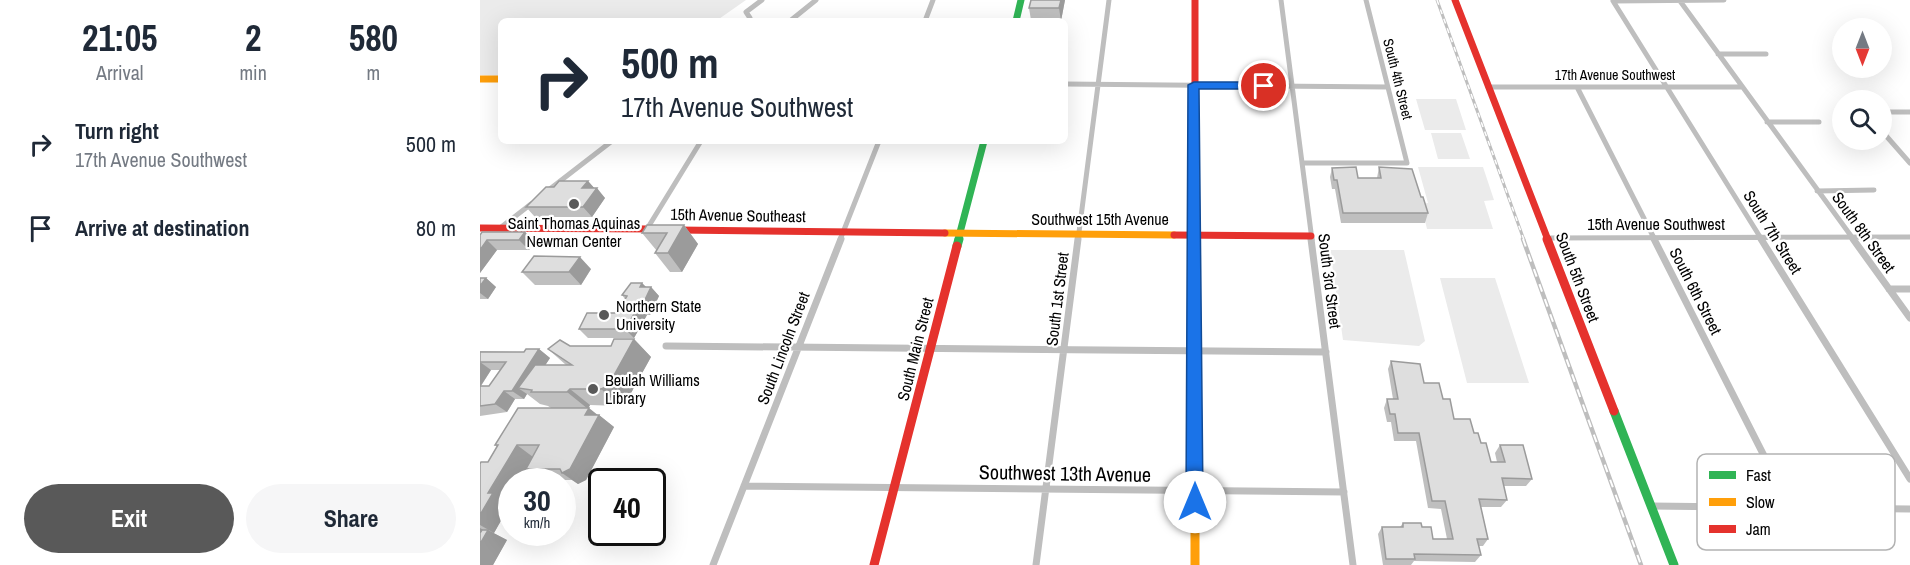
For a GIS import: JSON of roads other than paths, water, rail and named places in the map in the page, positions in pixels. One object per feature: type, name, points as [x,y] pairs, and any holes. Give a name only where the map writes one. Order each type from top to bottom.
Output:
[{"type":"street","points":[[750,18],[746,12],[762,0]]},
{"type":"street","points":[[793,18],[816,0]]},
{"type":"street","points":[[926,18],[933,0]]},
{"type":"street","points":[[1017,18],[1021,0]]},
{"type":"street","name":"South 1st Street","points":[[1036,565],[1109,0]]},
{"type":"street","points":[[1195,0],[1195,565]]},
{"type":"street","name":"South 3rd Street","points":[[1281,0],[1353,565]]},
{"type":"street","name":"South 4th Street","points":[[1302,163],[1407,163],[1366,0]]},
{"type":"street","name":"South 5th Street","points":[[1455,0],[1674,565]]},
{"type":"street","points":[[1613,1],[1724,0]]},
{"type":"street","name":"South 7th Street","points":[[1613,1],[1910,478]]},
{"type":"street","name":"South 8th Street","points":[[1680,1],[1910,318]]},
{"type":"street","points":[[1718,54],[1766,54]]},
{"type":"street","points":[[480,79],[498,79]]},
{"type":"street","points":[[1068,84],[1388,87]]},
{"type":"street","name":"17th Avenue Southwest","points":[[1488,87],[1742,87]]},
{"type":"street","name":"South 6th Street","points":[[1577,87],[1763,454]]},
{"type":"street","points":[[1892,112],[1910,112]]},
{"type":"street","points":[[1767,122],[1819,122]]},
{"type":"street","points":[[1892,143],[1910,163]]},
{"type":"street","points":[[500,228],[608,144]]},
{"type":"street","points":[[647,229],[698,144]]},
{"type":"street","name":"South Lincoln Street","points":[[713,565],[878,144]]},
{"type":"street","name":"South Main Street","points":[[874,565],[983,144]]},
{"type":"street","name":"South 8th Street","points":[[1817,191],[1874,190]]},
{"type":"street","name":"15th Avenue Southeast","points":[[480,228],[960,233]]},
{"type":"street","name":"Southwest 15th Avenue","points":[[960,233],[1311,236]]},
{"type":"street","name":"15th Avenue Southwest","points":[[1547,238],[1910,237]]},
{"type":"street","points":[[1890,290],[1910,290]]},
{"type":"street","points":[[666,346],[1326,352]]},
{"type":"street","name":"Southwest 13th Avenue","points":[[744,486],[1344,492]]},
{"type":"street","points":[[1651,506],[1697,506]]},
{"type":"street","points":[[1895,509],[1910,509]]},
{"type":"railway","points":[[1437,0],[1524,240]]},
{"type":"railway","points":[[1523,239],[1641,565]]},
{"type":"place","name":"Saint Thomas Aquinas Newman Center","points":[[574,204]]},
{"type":"place","name":"Northern State University","points":[[604,315]]},
{"type":"place","name":"Beulah Williams Library","points":[[593,389]]}]
